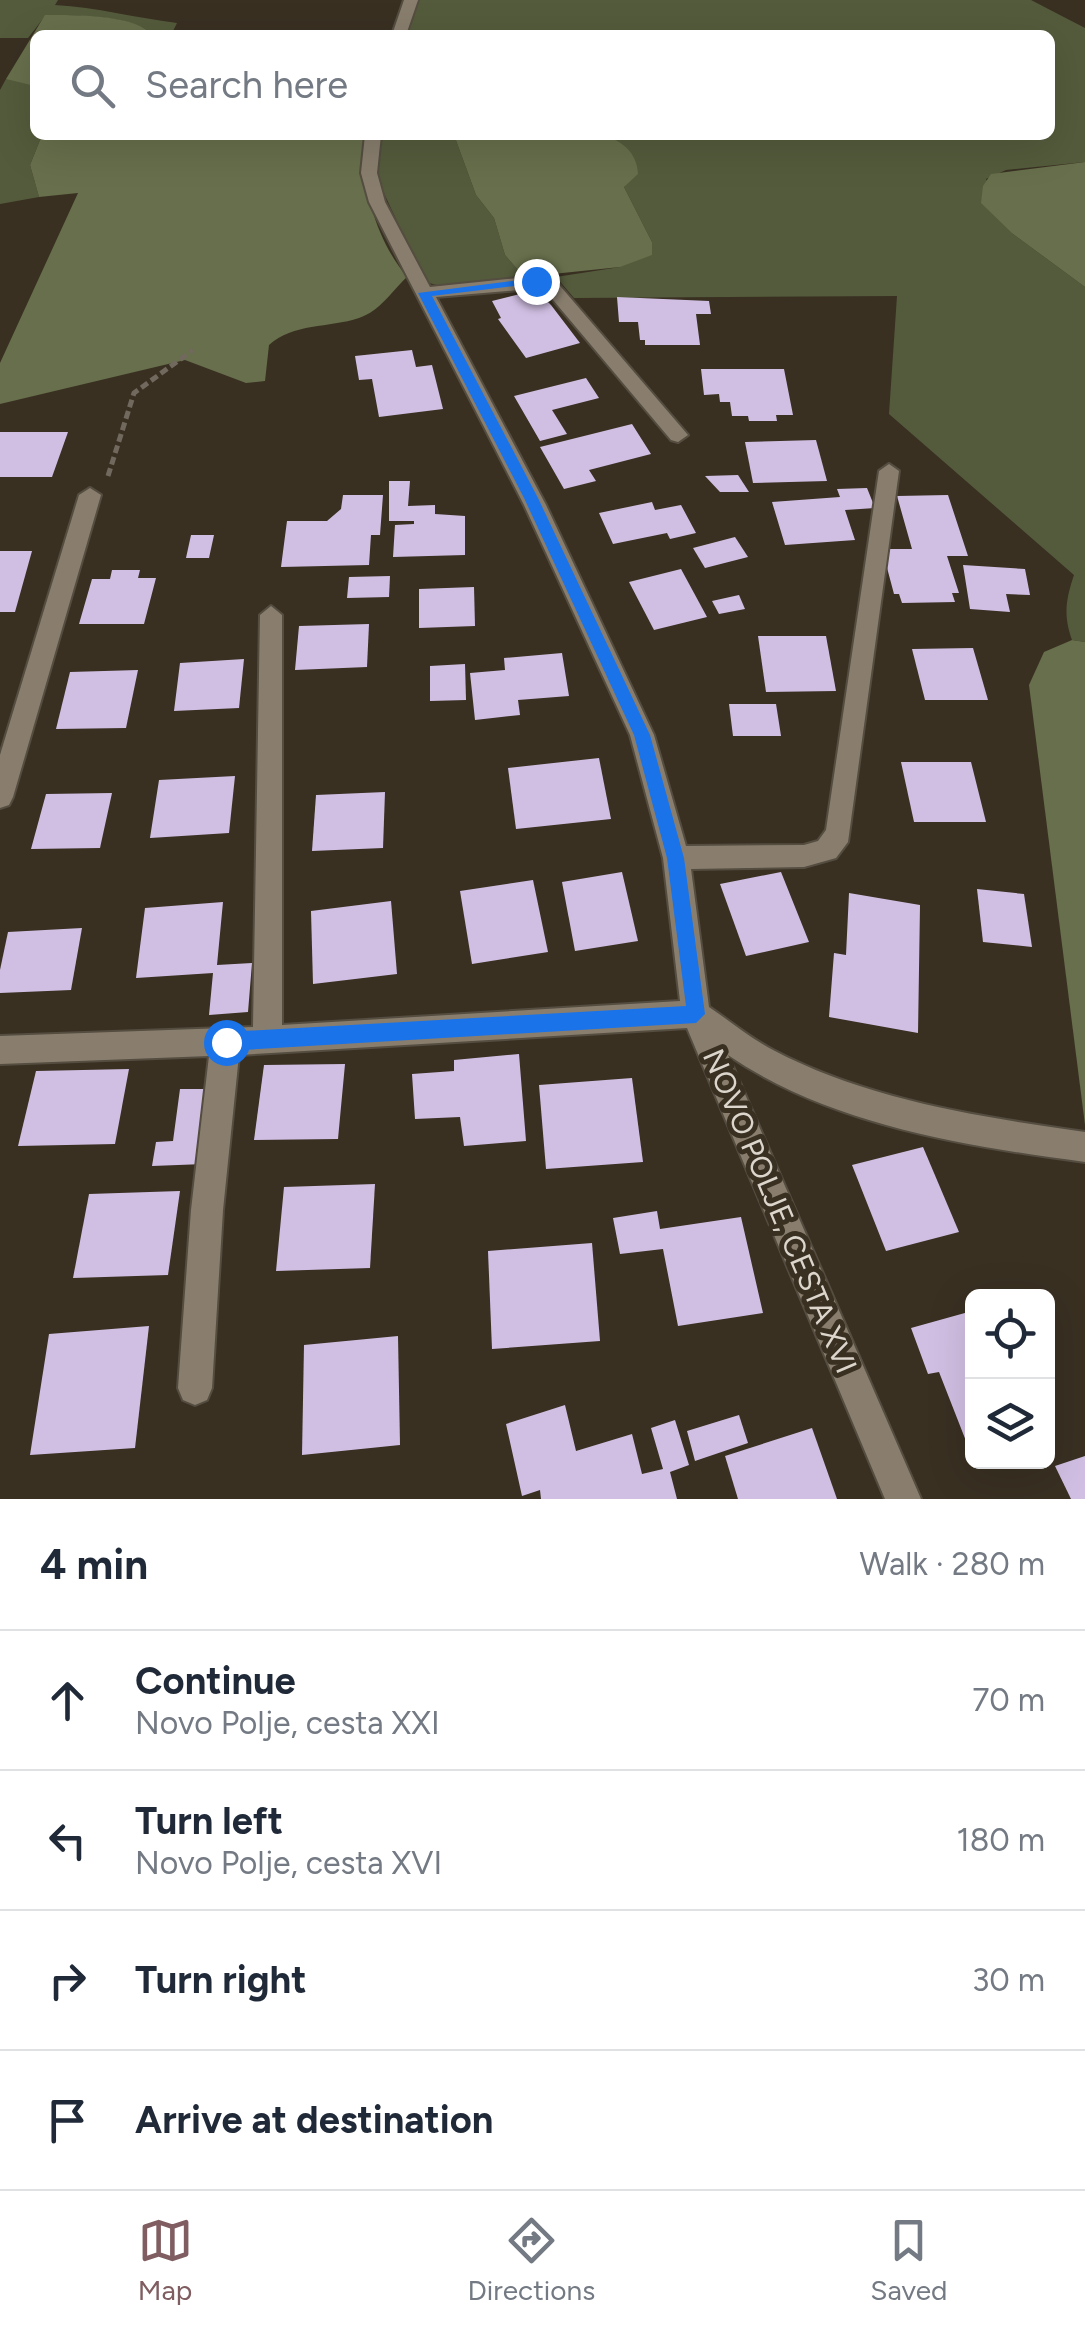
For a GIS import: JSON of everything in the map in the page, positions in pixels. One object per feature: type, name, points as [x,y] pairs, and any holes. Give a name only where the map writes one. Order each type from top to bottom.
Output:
[{"type":"street","points":[[400,30],[410,0]]},
{"type":"street","name":"NOVO POLJE, CESTA XVI","points":[[372,140],[368,173],[377,202],[531,498],[642,735],[676,858],[696,1014],[903,1499]]},
{"type":"street","points":[[424,293],[536,281],[549,284],[678,436]]},
{"type":"street","points":[[676,858],[804,856],[827,850],[839,834],[889,471]]},
{"type":"street","points":[[0,797],[90,496]]},
{"type":"street","points":[[266,1040],[272,614]]},
{"type":"street","points":[[0,1050],[266,1040],[696,1014],[764,1061],[873,1104],[1021,1139],[1085,1147]]},
{"type":"street","points":[[195,1388],[206,1210],[226,1042]]},
{"type":"path","points":[[90,496],[107,477],[134,393],[193,350]]},
{"type":"green space","points":[[0,0],[58,0],[55,5],[177,23],[174,30],[146,30],[118,20],[46,15],[30,30],[28,38],[0,38]]},
{"type":"green space","points":[[416,0],[1031,0],[1085,28],[1085,162],[1006,170],[986,179],[1013,234],[1085,287],[1085,642],[1072,640],[1067,623],[1067,600],[1074,575],[889,414],[897,296],[574,298],[556,277],[620,267],[652,242],[624,187],[629,179],[613,140],[1055,140],[1055,30],[407,30]]},
{"type":"green space","points":[[45,15],[118,19],[146,30],[36,30]]},
{"type":"green space","points":[[30,40],[30,85],[6,79]]},
{"type":"green space","points":[[6,79],[30,84],[30,140],[40,140],[30,165],[39,197],[0,204],[0,90]]},
{"type":"green space","points":[[40,140],[366,140],[365,172],[372,209],[386,245],[407,277],[366,315],[300,329],[269,345],[265,381],[246,383],[185,360],[0,404],[0,363],[78,193],[39,197],[30,165]]},
{"type":"green space","points":[[380,140],[456,140],[476,195],[494,218],[505,255],[524,277],[441,286],[425,282],[377,178]]},
{"type":"green space","points":[[456,140],[614,140],[627,148],[637,166],[638,174],[624,187],[652,242],[652,255],[620,267],[524,277],[505,255],[494,218],[476,195]]},
{"type":"green space","points":[[1085,162],[1085,287],[1013,234],[981,203],[983,186],[991,174]]},
{"type":"green space","points":[[1072,640],[1085,642],[1085,1125],[1029,685],[1044,652]]},
{"type":"building","points":[[536,290],[580,343],[526,358],[498,319],[501,318],[492,301]]},
{"type":"building","points":[[617,297],[709,301],[711,314],[696,314],[700,345],[645,345],[645,340],[640,340],[638,322],[619,322]]},
{"type":"building","points":[[412,350],[416,367],[432,365],[443,409],[379,417],[372,379],[359,380],[355,356]]},
{"type":"building","points":[[701,369],[784,369],[793,415],[776,415],[777,421],[749,421],[748,416],[732,416],[730,402],[720,402],[719,394],[704,395]]},
{"type":"building","points":[[586,378],[599,398],[552,410],[567,434],[540,441],[514,396]]},
{"type":"building","points":[[632,424],[651,454],[589,470],[596,481],[564,489],[540,447]]},
{"type":"building","points":[[0,432],[68,432],[52,477],[0,477]]},
{"type":"building","points":[[816,440],[827,481],[753,483],[745,442]]},
{"type":"building","points":[[738,475],[749,492],[720,492],[705,476]]},
{"type":"building","points":[[389,481],[410,481],[408,506],[435,505],[435,514],[465,516],[465,555],[393,557],[395,525],[414,521],[389,521]]},
{"type":"building","points":[[867,488],[875,508],[845,510],[855,540],[785,545],[772,502],[840,497],[837,489]]},
{"type":"building","points":[[343,495],[383,495],[380,535],[371,535],[369,565],[281,567],[287,521],[327,521],[341,509]]},
{"type":"building","points":[[948,495],[968,556],[947,556],[959,593],[952,593],[955,602],[902,603],[899,594],[894,594],[882,549],[912,549],[897,496]]},
{"type":"building","points":[[652,502],[655,510],[681,505],[696,533],[670,539],[667,533],[613,544],[599,513]]},
{"type":"building","points":[[191,535],[214,535],[209,558],[186,558]]},
{"type":"building","points":[[735,537],[748,557],[705,568],[693,548]]},
{"type":"building","points":[[0,551],[32,551],[15,612],[0,612]]},
{"type":"building","points":[[963,565],[1025,569],[1030,595],[1006,594],[1010,612],[970,609]]},
{"type":"building","points":[[681,569],[707,617],[654,630],[629,582]]},
{"type":"building","points":[[112,570],[140,570],[138,578],[156,578],[144,624],[79,624],[92,579],[110,579]]},
{"type":"building","points":[[390,576],[389,597],[347,598],[349,577]]},
{"type":"building","points":[[474,587],[475,626],[419,628],[419,589]]},
{"type":"building","points":[[739,595],[745,609],[719,614],[712,601]]},
{"type":"building","points":[[369,624],[367,667],[295,670],[299,626]]},
{"type":"building","points":[[758,636],[826,636],[836,691],[766,692]]},
{"type":"building","points":[[973,648],[988,700],[925,700],[912,649]]},
{"type":"building","points":[[562,653],[569,696],[518,700],[520,715],[475,720],[470,673],[505,670],[504,658]]},
{"type":"building","points":[[244,659],[239,708],[174,711],[180,663]]},
{"type":"building","points":[[465,664],[466,700],[430,701],[430,666]]},
{"type":"building","points":[[138,670],[126,728],[56,729],[70,672]]},
{"type":"building","points":[[729,704],[776,704],[781,736],[733,736]]},
{"type":"building","points":[[599,758],[611,819],[516,829],[508,768]]},
{"type":"building","points":[[901,762],[971,762],[986,822],[914,822]]},
{"type":"building","points":[[235,776],[229,833],[150,838],[159,780]]},
{"type":"building","points":[[385,792],[383,848],[312,851],[316,795]]},
{"type":"building","points":[[112,793],[100,848],[31,849],[46,794]]},
{"type":"building","points":[[622,872],[638,941],[575,951],[562,882]]},
{"type":"building","points":[[781,872],[809,942],[746,956],[720,884]]},
{"type":"building","points":[[533,880],[548,952],[472,964],[460,891]]},
{"type":"building","points":[[977,889],[1024,894],[1032,947],[983,942]]},
{"type":"building","points":[[849,893],[920,905],[918,1033],[829,1017],[834,953],[846,955]]},
{"type":"building","points":[[391,901],[397,974],[313,984],[311,911]]},
{"type":"building","points":[[223,902],[217,965],[252,963],[248,1012],[209,1015],[213,973],[136,978],[145,908]]},
{"type":"building","points":[[82,928],[71,990],[0,993],[8,932]]},
{"type":"building","points":[[519,1054],[526,1141],[464,1146],[460,1117],[415,1119],[412,1074],[454,1071],[454,1060]]},
{"type":"building","points":[[345,1064],[338,1139],[254,1140],[264,1065]]},
{"type":"building","points":[[129,1069],[115,1144],[18,1146],[36,1071]]},
{"type":"building","points":[[632,1078],[643,1162],[546,1169],[539,1085]]},
{"type":"building","points":[[180,1089],[214,1089],[204,1164],[152,1166],[156,1142],[173,1141]]},
{"type":"building","points":[[923,1147],[959,1232],[886,1251],[852,1165]]},
{"type":"building","points":[[375,1184],[370,1268],[276,1271],[284,1187]]},
{"type":"building","points":[[180,1191],[168,1275],[73,1278],[89,1194]]},
{"type":"building","points":[[657,1211],[660,1229],[741,1217],[763,1313],[678,1326],[663,1249],[620,1254],[613,1218]]},
{"type":"building","points":[[592,1243],[600,1341],[492,1349],[488,1251]]},
{"type":"building","points":[[965,1313],[965,1438],[939,1372],[928,1374],[911,1328]]},
{"type":"building","points":[[149,1326],[135,1448],[30,1455],[49,1334]]},
{"type":"building","points":[[398,1336],[400,1445],[302,1455],[304,1345]]},
{"type":"building","points":[[565,1405],[576,1451],[632,1434],[642,1474],[663,1469],[651,1428],[675,1420],[689,1465],[670,1472],[677,1499],[541,1499],[540,1490],[522,1496],[506,1424]]},
{"type":"building","points":[[739,1415],[748,1443],[695,1461],[687,1431]]},
{"type":"building","points":[[812,1428],[837,1499],[738,1499],[725,1456]]},
{"type":"building","points":[[1085,1456],[1085,1499],[1071,1499],[1055,1466]]},
{"type":"route","points":[[226,1042],[696,1014],[676,858],[642,735],[531,498],[424,293],[536,281]]}]
